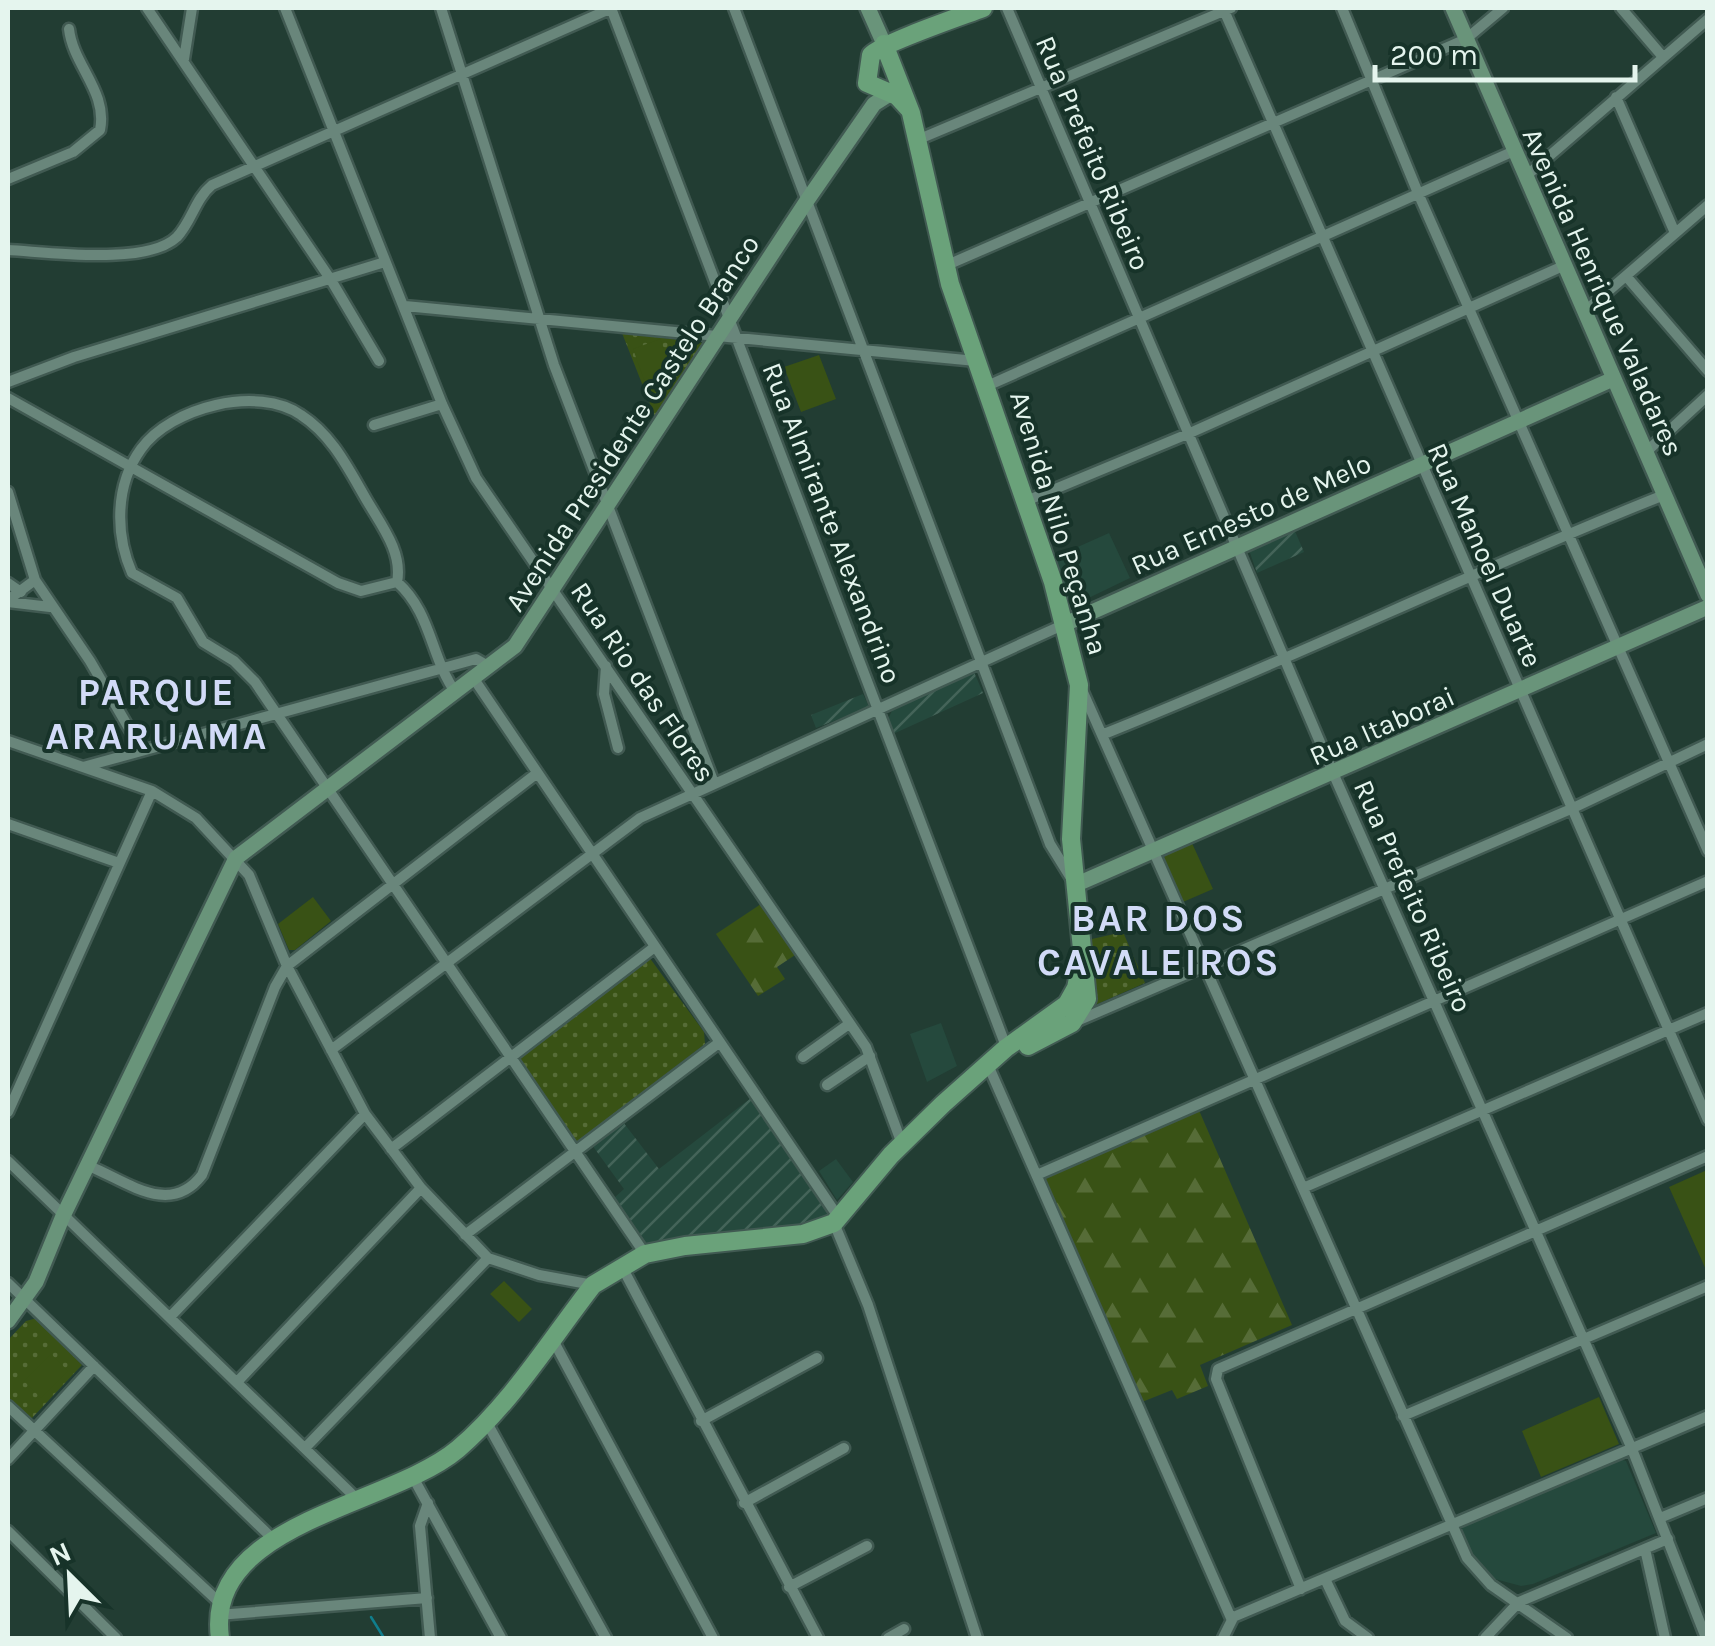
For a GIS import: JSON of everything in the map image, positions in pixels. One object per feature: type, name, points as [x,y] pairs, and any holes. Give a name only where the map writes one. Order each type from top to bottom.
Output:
[{"type":"main road","points":[[921,35],[896,83],[867,83],[868,60],[884,44],[921,35],[984,8]]},
{"type":"main road","name":"Avenida Nilo Peçanha","points":[[837,1220],[918,1128],[999,1057],[1047,1030],[1072,1023],[1087,999],[1071,839],[1079,685],[1065,624],[1026,501],[945,266],[911,112],[896,83],[884,44]]},
{"type":"main road","name":"Avenida Nilo Peçanha","points":[[1047,1030],[1074,994],[1082,960]]},
{"type":"main road","points":[[220,1638],[219,1609],[240,1568],[274,1539],[414,1479],[457,1449],[486,1420],[593,1284],[645,1254],[804,1234],[837,1220]]},
{"type":"street","points":[[147,8],[331,280],[379,361]]},
{"type":"street","points":[[184,60],[192,8]]},
{"type":"street","name":"Rua Rio das Flores","points":[[285,8],[442,404],[476,478],[870,1056],[902,1144]]},
{"type":"street","points":[[441,8],[540,320],[607,511],[714,783]]},
{"type":"street","points":[[8,250],[70,254],[154,251],[175,239],[206,190],[611,8]]},
{"type":"street","name":"Rua Almirante Alexandrino","points":[[611,8],[879,712],[1039,1174],[1236,1618]]},
{"type":"street","points":[[734,8],[868,352],[1050,844],[1074,884]]},
{"type":"street","points":[[868,8],[884,44]]},
{"type":"street","name":"Rua Prefeito Ribeiro","points":[[1006,8],[1334,775],[1632,1448],[1706,1638]]},
{"type":"street","points":[[917,140],[1226,8]]},
{"type":"street","name":"Rua Manoel Duarte","points":[[1226,8],[1420,466],[1708,1120]]},
{"type":"street","points":[[1342,8],[1418,193],[1708,850]]},
{"type":"street","name":"Avenida Henrique Valadares","points":[[1453,8],[1708,595]]},
{"type":"street","points":[[945,266],[1466,39],[1503,8]]},
{"type":"street","points":[[1621,8],[1663,57]]},
{"type":"street","points":[[1525,177],[1663,57],[1705,27]]},
{"type":"street","points":[[8,169],[8,179],[73,152],[100,130],[98,97],[72,48],[69,28]]},
{"type":"street","points":[[867,83],[874,104]]},
{"type":"street","name":"Avenida Presidente Castelo Branco","points":[[8,1321],[26,1301],[236,858],[515,646],[554,592],[808,199],[874,104],[896,83]]},
{"type":"street","points":[[1616,98],[1675,233]]},
{"type":"street","points":[[988,386],[1514,151]]},
{"type":"street","points":[[1584,312],[1708,205]]},
{"type":"street","points":[[8,382],[74,357],[385,262]]},
{"type":"street","points":[[1026,501],[1190,433],[1563,266]]},
{"type":"street","points":[[1626,276],[1708,371]]},
{"type":"street","points":[[405,306],[977,362]]},
{"type":"street","name":"Rua Ernesto de Melo","points":[[331,1050],[640,818],[1613,379]]},
{"type":"street","points":[[1645,454],[1708,395]]},
{"type":"street","points":[[8,398],[338,583],[370,591],[397,582]]},
{"type":"street","points":[[397,582],[400,568],[394,551],[346,464],[323,433],[286,407],[253,400],[213,406],[154,436],[130,468],[121,500],[120,530],[132,574],[182,603],[203,642],[244,670],[645,1254]]},
{"type":"street","points":[[374,425],[442,404]]},
{"type":"street","points":[[8,492],[35,580],[90,661],[141,749]]},
{"type":"street","points":[[1104,734],[1287,661],[1469,577],[1664,494]]},
{"type":"street","points":[[8,601],[35,580]]},
{"type":"street","points":[[397,582],[426,619],[438,668],[456,693]]},
{"type":"street","points":[[8,583],[21,592]]},
{"type":"street","points":[[8,601],[50,607]]},
{"type":"street","name":"Rua Itaborai","points":[[1074,884],[1334,775],[1708,607]]},
{"type":"street","points":[[82,767],[438,668],[476,659],[490,667]]},
{"type":"street","points":[[606,666],[604,694],[618,748]]},
{"type":"street","points":[[474,679],[837,1220],[977,1638]]},
{"type":"street","points":[[1079,685],[1104,734],[1451,1526],[1482,1576],[1567,1638]]},
{"type":"street","points":[[8,741],[152,791],[182,806],[236,858],[248,875],[288,966],[365,1114],[421,1188],[488,1258],[539,1275],[593,1284]]},
{"type":"street","points":[[1072,1023],[1571,809],[1708,744]]},
{"type":"street","points":[[88,1166],[167,1197],[185,1194],[194,1186],[243,1075],[275,987],[288,966],[536,774]]},
{"type":"street","points":[[8,1112],[12,1090],[152,791]]},
{"type":"street","points":[[8,824],[119,863]]},
{"type":"street","points":[[1050,844],[1071,839]]},
{"type":"street","points":[[1039,1174],[1708,881]]},
{"type":"street","points":[[391,1149],[652,948]]},
{"type":"street","points":[[1303,1188],[1708,1013]]},
{"type":"street","points":[[804,1057],[849,1024]]},
{"type":"street","points":[[464,1236],[575,1156],[720,1042]]},
{"type":"street","points":[[827,1085],[870,1056]]},
{"type":"street","points":[[170,1318],[365,1114]]},
{"type":"street","points":[[1301,1589],[1216,1379],[1222,1367],[1708,1156]]},
{"type":"street","points":[[8,1161],[359,1501]]},
{"type":"street","points":[[238,1380],[421,1188]]},
{"type":"street","points":[[306,1446],[488,1258]]},
{"type":"street","points":[[621,1266],[818,1638]]},
{"type":"street","points":[[8,1284],[274,1539]]},
{"type":"street","points":[[1403,1416],[1708,1286]]},
{"type":"street","points":[[552,1338],[713,1638]]},
{"type":"street","points":[[701,1421],[817,1358]]},
{"type":"street","points":[[8,1459],[94,1366]]},
{"type":"street","points":[[8,1406],[219,1609],[427,1598]]},
{"type":"street","points":[[1223,1638],[1236,1618],[1708,1416]]},
{"type":"street","points":[[486,1420],[606,1638]]},
{"type":"street","points":[[744,1503],[844,1448]]},
{"type":"street","points":[[414,1479],[501,1638]]},
{"type":"street","points":[[1660,1518],[1708,1498]]},
{"type":"street","points":[[428,1503],[420,1526],[430,1638]]},
{"type":"street","points":[[8,1532],[116,1638]]},
{"type":"street","points":[[1485,1638],[1519,1602],[1668,1540]]},
{"type":"street","points":[[790,1587],[867,1546]]},
{"type":"street","points":[[1645,1550],[1665,1638]]},
{"type":"street","points":[[1325,1579],[1345,1621],[1368,1638]]},
{"type":"street","points":[[888,1638],[904,1629]]},
{"type":"shaded area","points":[[1294,529],[1304,552],[1257,573],[1249,550]]},
{"type":"shaded area","points":[[1109,533],[1130,578],[1072,606],[1053,558]]},
{"type":"shaded area","points":[[974,672],[983,693],[893,734],[888,719],[893,709]]},
{"type":"shaded area","points":[[863,694],[869,707],[816,728],[811,715]]},
{"type":"shaded area","points":[[941,1023],[957,1066],[927,1082],[910,1034]]},
{"type":"shaded area","points":[[751,1098],[828,1214],[812,1225],[644,1244],[613,1199],[624,1189],[592,1145],[623,1122],[659,1169]]},
{"type":"shaded area","points":[[836,1159],[853,1182],[837,1200],[819,1171]]},
{"type":"shaded area","points":[[1620,1459],[1626,1461],[1656,1533],[1533,1584],[1521,1586],[1491,1578],[1479,1567],[1460,1532],[1464,1525]]},
{"type":"green space","points":[[622,333],[704,343],[656,419]]},
{"type":"green space","points":[[660,339],[674,378],[647,388],[633,349]]},
{"type":"green space","points":[[819,355],[836,399],[801,412],[784,367]]},
{"type":"green space","points":[[1191,841],[1213,889],[1183,902],[1164,858],[1166,853]]},
{"type":"green space","points":[[313,897],[331,921],[295,950],[289,950],[278,924]]},
{"type":"green space","points":[[761,904],[795,955],[777,967],[785,979],[758,996],[716,934]]},
{"type":"green space","points":[[1123,932],[1145,983],[1086,1009],[1083,941]]},
{"type":"green space","points":[[649,957],[704,1032],[705,1044],[576,1143],[516,1057]]},
{"type":"green space","points":[[1198,1108],[1292,1325],[1200,1365],[1208,1386],[1177,1399],[1172,1390],[1142,1402],[1043,1175]]},
{"type":"green space","points":[[1707,1170],[1707,1272],[1669,1187]]},
{"type":"green space","points":[[504,1281],[532,1309],[519,1322],[490,1294]]},
{"type":"green space","points":[[37,1318],[82,1365],[32,1418],[26,1418],[8,1401],[8,1340],[26,1321]]},
{"type":"green space","points":[[51,1354],[68,1371],[41,1398],[24,1381]]},
{"type":"green space","points":[[1599,1397],[1619,1444],[1541,1477],[1522,1431]]},
{"type":"waterway","points":[[371,1617],[384,1638]]},
{"type":"district","name":"PARQUE ARARUAMA","points":[[157,714]]},
{"type":"district","name":"BAR DOS CAVALEIROS","points":[[1159,940]]}]
